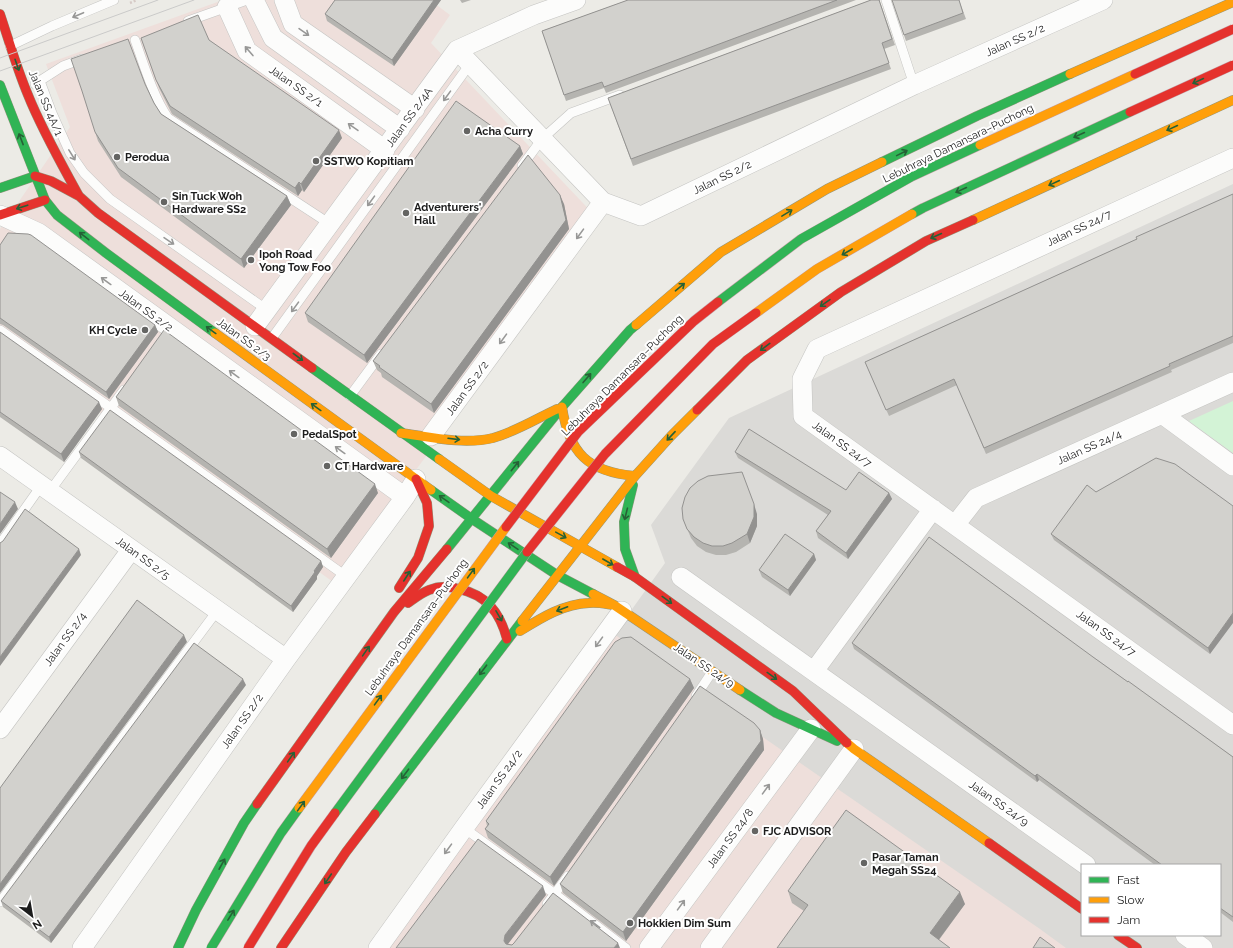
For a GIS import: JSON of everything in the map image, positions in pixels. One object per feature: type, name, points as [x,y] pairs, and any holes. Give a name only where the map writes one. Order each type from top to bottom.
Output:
[{"type":"main road","points":[[178,948],[196,910],[244,823],[394,612],[491,496],[562,407],[630,330],[721,252],[827,190],[970,119],[1233,2]]},
{"type":"main road","name":"Jalan SS 4A/1","points":[[0,14],[26,90],[45,134],[79,196]]},
{"type":"main road","name":"Lebuhraya Damansara–Puchong","points":[[211,948],[281,833],[490,547],[568,444],[578,432],[694,321],[802,239],[911,177],[1233,29]]},
{"type":"main road","points":[[248,948],[311,846],[519,562],[605,454],[713,344],[817,269],[924,208],[1233,65]]},
{"type":"main road","points":[[0,85],[45,200]]},
{"type":"main road","points":[[281,948],[346,852],[507,639],[635,476],[671,436],[747,360],[841,292],[926,241],[1233,100]]},
{"type":"main road","points":[[45,134],[50,160]]},
{"type":"main road","points":[[0,188],[35,176],[51,177],[79,196]]},
{"type":"main road","points":[[45,200],[51,177]]},
{"type":"main road","name":"Jalan SS 2/3","points":[[79,196],[98,213],[202,289],[491,496],[581,546]]},
{"type":"main road","points":[[0,215],[45,200]]},
{"type":"main road","name":"Jalan SS 2/3","points":[[45,200],[57,215],[106,253],[416,479],[472,519],[557,576]]},
{"type":"main road","points":[[401,433],[464,440],[492,438],[562,407]]},
{"type":"main road","points":[[562,407],[564,425],[572,442],[588,461],[610,473],[635,476]]},
{"type":"main road","points":[[635,476],[624,522],[625,549],[635,577]]},
{"type":"main road","points":[[394,612],[399,588],[418,558],[429,526],[427,503],[416,479]]},
{"type":"main road","name":"Jalan SS 24/9","points":[[581,546],[635,577],[793,692],[854,749],[1081,908]]},
{"type":"main road","name":"Jalan SS 24/9","points":[[557,576],[618,608],[712,672],[776,713],[854,749]]},
{"type":"main road","points":[[394,612],[426,591],[438,588],[462,588],[474,592],[493,606],[500,616],[507,639]]},
{"type":"main road","points":[[507,639],[544,616],[566,607],[585,603],[618,608]]},
{"type":"main road","points":[[1119,936],[1137,948]]},
{"type":"street","points":[[284,0],[293,24],[415,109]]},
{"type":"street","name":"Jalan SS 2/4A","points":[[255,326],[458,50],[534,15],[576,0]]},
{"type":"street","name":"Jalan SS 2/2","points":[[431,436],[603,202],[641,216],[914,85],[1103,0]]},
{"type":"street","points":[[242,2],[273,38],[400,128]]},
{"type":"street","name":"Jalan SS 2/1","points":[[242,2],[247,51],[385,150]]},
{"type":"street","points":[[458,50],[603,202]]},
{"type":"street","name":"Jalan SS 24/7","points":[[1229,715],[955,525],[803,416],[802,379],[817,349],[1233,158]]},
{"type":"street","name":"Jalan SS 2/2","points":[[0,215],[39,233],[167,330],[405,497]]},
{"type":"street","name":"Jalan SS 24/4","points":[[955,525],[976,498],[1233,382]]},
{"type":"street","points":[[1162,414],[1233,466]]},
{"type":"street","name":"Jalan SS 2/5","points":[[0,456],[286,659]]},
{"type":"street","name":"Jalan SS 2/2","points":[[82,948],[286,659],[405,497],[416,479]]},
{"type":"street","points":[[814,672],[933,509]]},
{"type":"street","name":"Jalan SS 2/4","points":[[0,729],[131,550]]},
{"type":"street","name":"Jalan SS 24/9","points":[[681,577],[1085,864]]},
{"type":"street","name":"Jalan SS 24/2","points":[[378,948],[618,608]]},
{"type":"street","name":"Jalan SS 24/8","points":[[649,948],[811,729]]},
{"type":"street","points":[[710,948],[854,749]]},
{"type":"street","points":[[1186,936],[1203,948]]},
{"type":"lane","points":[[10,46],[52,26],[114,0]]},
{"type":"lane","points":[[886,0],[914,85]]},
{"type":"lane","points":[[177,25],[242,2]]},
{"type":"lane","points":[[135,40],[158,99],[168,118],[330,224]]},
{"type":"lane","points":[[26,90],[63,66],[92,56]]},
{"type":"lane","points":[[272,338],[470,64]]},
{"type":"lane","points":[[40,81],[52,113],[70,153],[84,173],[110,199],[267,310]]},
{"type":"lane","points":[[518,170],[542,139],[571,113],[630,91]]},
{"type":"lane","points":[[0,330],[347,577]]},
{"type":"lane","points":[[350,396],[387,346]]},
{"type":"lane","points":[[0,544],[111,408],[129,383]]},
{"type":"lane","points":[[0,902],[217,611]]},
{"type":"lane","points":[[689,705],[712,672]]},
{"type":"lane","points":[[464,828],[626,948]]},
{"type":"lane","points":[[541,912],[573,868]]},
{"type":"shaded area","points":[[223,0],[430,0],[450,15],[431,43],[600,221],[333,582],[0,340],[0,229],[70,127],[46,64]]},
{"type":"shaded area","points":[[1233,184],[1233,948],[390,948],[665,563],[651,525],[729,418]]},
{"type":"shaded area","points":[[614,634],[1040,929],[1066,948],[390,948]]},
{"type":"green space","points":[[1233,401],[1233,453],[1189,421]]},
{"type":"building","points":[[335,0],[434,0],[392,60],[325,14]]},
{"type":"building","points":[[628,0],[837,0],[604,87],[602,82],[564,95],[542,31]]},
{"type":"building","points":[[871,0],[879,0],[892,39],[882,43],[889,63],[631,159],[608,98]]},
{"type":"building","points":[[892,0],[959,0],[963,13],[904,35]]},
{"type":"building","points":[[198,15],[209,40],[339,130],[301,184],[299,182],[295,188],[170,106],[156,80],[141,38]]},
{"type":"building","points":[[128,39],[145,84],[161,114],[287,196],[241,259],[118,168],[95,132],[71,59]]},
{"type":"building","points":[[456,101],[520,146],[364,355],[305,313]]},
{"type":"building","points":[[528,155],[560,195],[566,220],[431,404],[379,367],[380,366],[373,361]]},
{"type":"building","points":[[1233,194],[1233,336],[1169,364],[1170,366],[984,448],[954,379],[886,410],[865,362]]},
{"type":"building","points":[[8,233],[31,235],[155,325],[106,392],[0,318],[0,245]]},
{"type":"building","points":[[164,330],[375,484],[327,549],[116,397]]},
{"type":"building","points":[[0,332],[99,402],[61,454],[0,412]]},
{"type":"building","points":[[110,410],[321,561],[291,606],[79,452]]},
{"type":"building","points":[[749,429],[846,490],[859,472],[889,493],[846,553],[816,531],[831,511],[735,452]]},
{"type":"building","points":[[1156,458],[1175,464],[1233,506],[1233,613],[1208,648],[1051,534],[1087,485],[1096,492]]},
{"type":"building","points":[[742,472],[754,504],[754,517],[747,534],[732,543],[723,546],[712,546],[703,543],[694,537],[687,529],[683,519],[682,508],[685,497],[690,488],[698,481],[708,476]]},
{"type":"building","points":[[0,492],[15,502],[0,524]]},
{"type":"building","points":[[25,509],[79,549],[0,657],[0,543],[3,541]]},
{"type":"building","points":[[785,534],[814,554],[788,590],[759,570]]},
{"type":"building","points":[[929,537],[1233,757],[1233,917],[1221,909],[1221,864],[1161,864],[1037,774],[1035,776],[852,643]]},
{"type":"building","points":[[137,600],[184,635],[0,884],[0,788]]},
{"type":"building","points":[[631,637],[690,679],[550,877],[485,829],[489,824],[486,821],[615,642],[622,638]]},
{"type":"building","points":[[194,643],[243,679],[49,937],[1,901]]},
{"type":"building","points":[[700,686],[754,723],[760,730],[761,741],[623,932],[560,884]]},
{"type":"building","name":"Pasar Taman Megah SS24","points":[[846,810],[960,892],[930,933],[950,948],[777,948],[808,905],[788,891]]},
{"type":"building","points":[[478,839],[543,886],[505,935],[504,941],[506,944],[512,945],[514,943],[553,893],[618,943],[614,948],[396,948]]},
{"type":"building","points":[[1040,937],[1055,948],[1033,948]]},
{"type":"tram line","points":[[0,58],[158,0]]},
{"type":"tram line","points":[[0,71],[194,0]]},
{"type":"traffic: fast","points":[[882,162],[977,116],[1070,74]]},
{"type":"traffic: fast","points":[[0,85],[45,200],[57,215],[215,333]]},
{"type":"traffic: fast","points":[[912,214],[1130,112]]},
{"type":"traffic: fast","points":[[718,302],[801,239],[911,177],[980,145]]},
{"type":"traffic: fast","points":[[0,188],[35,176]]},
{"type":"traffic: fast","points":[[447,549],[562,407],[636,325]]},
{"type":"traffic: fast","points":[[312,368],[439,459]]},
{"type":"traffic: fast","points":[[633,485],[624,522],[625,549],[635,577]]},
{"type":"traffic: fast","points":[[431,490],[557,575],[593,594]]},
{"type":"traffic: fast","points":[[335,813],[527,552]]},
{"type":"traffic: fast","points":[[375,814],[522,621]]},
{"type":"traffic: fast","points":[[740,690],[776,713],[837,741]]},
{"type":"traffic: fast","points":[[178,948],[196,910],[244,823],[257,804]]},
{"type":"traffic: fast","points":[[211,948],[281,833],[299,808]]},
{"type":"traffic: slow","points":[[1070,74],[1233,2]]},
{"type":"traffic: slow","points":[[980,145],[1135,74]]},
{"type":"traffic: slow","points":[[973,220],[1233,100]]},
{"type":"traffic: slow","points":[[636,325],[721,252],[827,189],[882,162]]},
{"type":"traffic: slow","points":[[756,313],[817,269],[912,214]]},
{"type":"traffic: slow","points":[[215,333],[431,490]]},
{"type":"traffic: slow","points":[[562,407],[565,423],[570,437],[576,448],[584,457],[593,465],[605,470],[635,476]]},
{"type":"traffic: slow","points":[[401,433],[458,441],[482,440],[493,438],[509,432],[557,409]]},
{"type":"traffic: slow","points":[[522,621],[635,476],[697,410]]},
{"type":"traffic: slow","points":[[439,459],[491,496],[617,567]]},
{"type":"traffic: slow","points":[[299,808],[506,527]]},
{"type":"traffic: slow","points":[[593,594],[614,605],[740,690]]},
{"type":"traffic: slow","points":[[520,631],[553,612],[570,606],[592,603],[614,605]]},
{"type":"traffic: slow","points":[[847,743],[989,843]]},
{"type":"traffic: jam","points":[[0,14],[20,75],[33,108],[79,196]]},
{"type":"traffic: jam","points":[[1135,74],[1233,29]]},
{"type":"traffic: jam","points":[[1130,112],[1233,65]]},
{"type":"traffic: jam","points":[[35,176],[51,181],[79,196],[98,213],[312,368]]},
{"type":"traffic: jam","points":[[0,215],[45,200]]},
{"type":"traffic: jam","points":[[697,410],[747,360],[841,292],[926,241],[973,220]]},
{"type":"traffic: jam","points":[[506,527],[578,432],[694,321],[718,302]]},
{"type":"traffic: jam","points":[[527,552],[605,454],[713,344],[756,313]]},
{"type":"traffic: jam","points":[[399,588],[418,558],[429,526],[427,503],[416,479]]},
{"type":"traffic: jam","points":[[257,804],[394,612],[447,549]]},
{"type":"traffic: jam","points":[[617,567],[635,577],[793,691],[847,743]]},
{"type":"traffic: jam","points":[[408,603],[423,593],[436,588],[452,587],[469,592],[491,606],[500,621],[507,639]]},
{"type":"traffic: jam","points":[[248,948],[311,846],[335,813]]},
{"type":"traffic: jam","points":[[281,948],[346,852],[375,814]]},
{"type":"traffic: jam","points":[[989,843],[1081,908]]},
{"type":"traffic: jam","points":[[1119,936],[1137,948]]},
{"type":"place","name":"Acha Curry","points":[[467,131]]},
{"type":"place","name":"Perodua","points":[[117,157]]},
{"type":"place","name":"SSTWO Kopitiam","points":[[316,161]]},
{"type":"place","name":"Sin Tuck Woh Hardware SS2","points":[[164,202]]},
{"type":"place","name":"Adventurers' Hall","points":[[406,213]]},
{"type":"place","name":"Ipoh Road Yong Tow Foo","points":[[251,260]]},
{"type":"place","name":"KH Cycle","points":[[145,330]]},
{"type":"place","name":"PedalSpot","points":[[294,434]]},
{"type":"place","name":"CT Hardware","points":[[327,466]]},
{"type":"place","name":"FJC ADVISOR","points":[[755,831]]},
{"type":"place","name":"Pasar Taman Megah SS24","points":[[864,863]]},
{"type":"place","name":"Hokkien Dim Sum","points":[[630,923]]}]
